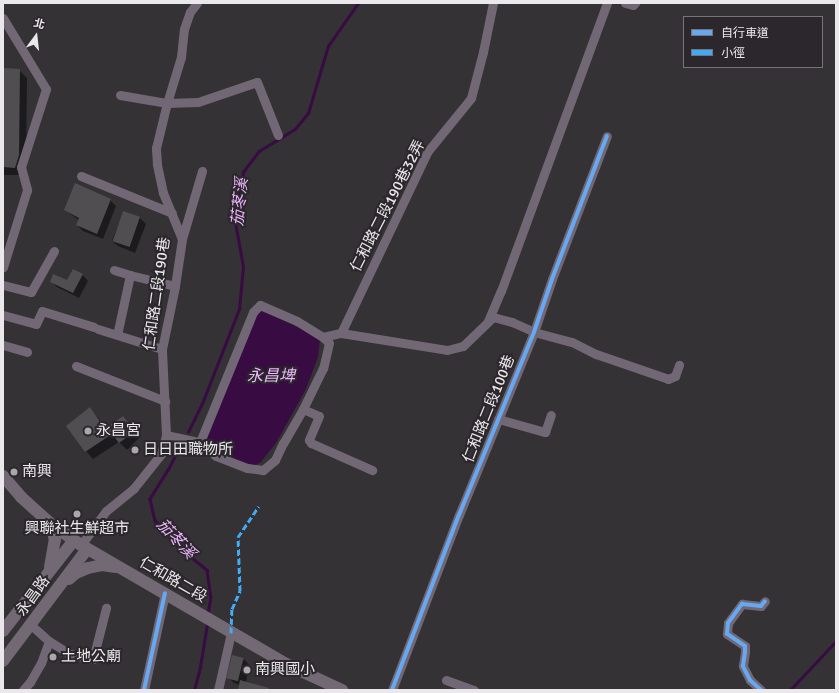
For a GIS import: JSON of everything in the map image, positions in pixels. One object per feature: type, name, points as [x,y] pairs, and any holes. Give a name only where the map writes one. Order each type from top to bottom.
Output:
[{"type":"main road","name":"仁和路二段","points":[[3,476],[21,497],[51,524],[81,545],[286,664],[342,690]]},
{"type":"main road","points":[[49,573],[55,549],[54,532],[51,524]]},
{"type":"main road","name":"永昌路","points":[[3,631],[49,573],[81,545]]},
{"type":"main road","name":"永昌路","points":[[3,661],[55,593],[81,545]]},
{"type":"main road","points":[[55,593],[76,573],[88,568],[102,565],[119,567]]},
{"type":"street","name":"仁和路二段190巷","points":[[81,545],[106,511],[134,488],[160,454],[166,435],[162,349],[175,286],[182,239],[163,193],[157,164],[156,148],[167,103],[181,57],[184,29],[190,12],[197,3]]},
{"type":"street","name":"仁和路二段190巷32弄","points":[[341,333],[428,152],[471,98],[484,52],[493,3]]},
{"type":"street","points":[[488,321],[501,292],[607,3]]},
{"type":"street","points":[[625,3],[633,5],[635,3]]},
{"type":"street","points":[[3,18],[46,89],[21,167],[27,190],[3,267]]},
{"type":"street","points":[[120,95],[167,103],[198,102],[257,82],[278,136]]},
{"type":"street","name":"仁和路二段100巷","points":[[392,690],[459,515],[534,332],[552,279],[607,136]]},
{"type":"street","points":[[182,239],[202,171]]},
{"type":"street","points":[[81,176],[172,213]]},
{"type":"street","points":[[3,285],[31,292],[54,251]]},
{"type":"street","points":[[114,270],[175,286]]},
{"type":"street","points":[[117,334],[130,275]]},
{"type":"street","points":[[166,435],[200,442],[216,456],[247,468],[263,470],[276,460],[283,443],[303,409],[323,368],[329,343],[323,337],[297,321],[260,305],[252,312],[200,442]]},
{"type":"street","points":[[3,315],[36,324],[42,311],[162,349]]},
{"type":"street","points":[[323,337],[341,333],[447,350],[463,346],[493,317],[502,319],[534,332],[572,342],[596,354],[668,379],[675,376],[679,365]]},
{"type":"street","points":[[3,344],[27,352]]},
{"type":"street","points":[[76,366],[165,401]]},
{"type":"street","points":[[303,409],[318,416],[309,440],[312,443],[372,470]]},
{"type":"street","points":[[498,419],[545,432],[551,415]]},
{"type":"street","points":[[144,690],[165,593]]},
{"type":"street","points":[[761,690],[750,680],[743,666],[746,652],[744,646],[730,638],[727,634],[727,629],[728,623],[742,604],[761,606],[765,601]]},
{"type":"street","points":[[31,625],[49,641],[70,654],[93,659],[106,608]]},
{"type":"street","points":[[218,690],[232,633]]},
{"type":"street","points":[[23,690],[30,682],[41,664],[49,641]]},
{"type":"street","points":[[446,680],[474,690]]},
{"type":"water","name":"永昌埤","points":[[260,309],[320,338],[318,357],[306,389],[276,443],[261,462],[253,466],[223,457],[204,444],[210,420]]},
{"type":"building","points":[[3,68],[20,69],[19,155],[15,168],[3,167]]},
{"type":"building","points":[[75,183],[111,199],[97,234],[76,225],[79,218],[64,210]]},
{"type":"building","points":[[123,211],[140,217],[130,247],[113,241]]},
{"type":"building","points":[[73,269],[83,274],[73,293],[50,282],[53,274],[67,280]]},
{"type":"building","name":"永昌宮","points":[[90,407],[105,429],[123,416],[134,430],[119,443],[112,434],[85,452],[66,426]]},
{"type":"building","points":[[232,655],[244,658],[238,681],[226,678]]},
{"type":"building","points":[[240,680],[269,688],[268,690],[238,690]]},
{"type":"waterway","name":"茄苳溪","points":[[188,432],[203,401],[239,309],[243,267],[235,222],[243,172],[259,151],[295,129],[308,113],[328,46],[358,3]]},
{"type":"waterway","name":"茄苳溪","points":[[181,445],[150,499],[155,520],[180,548],[207,570],[211,597],[208,614]]},
{"type":"waterway","name":"茄苳溪","points":[[194,690],[200,667],[207,624]]},
{"type":"waterway","points":[[790,690],[836,641]]},
{"type":"marked path","points":[[231,633],[232,609],[240,591],[238,537],[259,506]]},
{"type":"cycle path","points":[[392,690],[459,515],[534,332],[552,279],[607,136]]},
{"type":"cycle path","points":[[144,690],[165,593]]},
{"type":"cycle path","points":[[761,690],[750,680],[743,666],[745,646],[727,634],[728,623],[742,604],[761,606],[765,601]]},
{"type":"place","name":"永昌宮","points":[[88,431]]},
{"type":"place","name":"日日田職物所","points":[[135,450]]},
{"type":"place","name":"南興","points":[[14,472]]},
{"type":"place","name":"興聯社生鮮超市","points":[[77,514]]},
{"type":"place","name":"土地公廟","points":[[53,657]]},
{"type":"place","name":"南興國小","points":[[247,670]]}]
